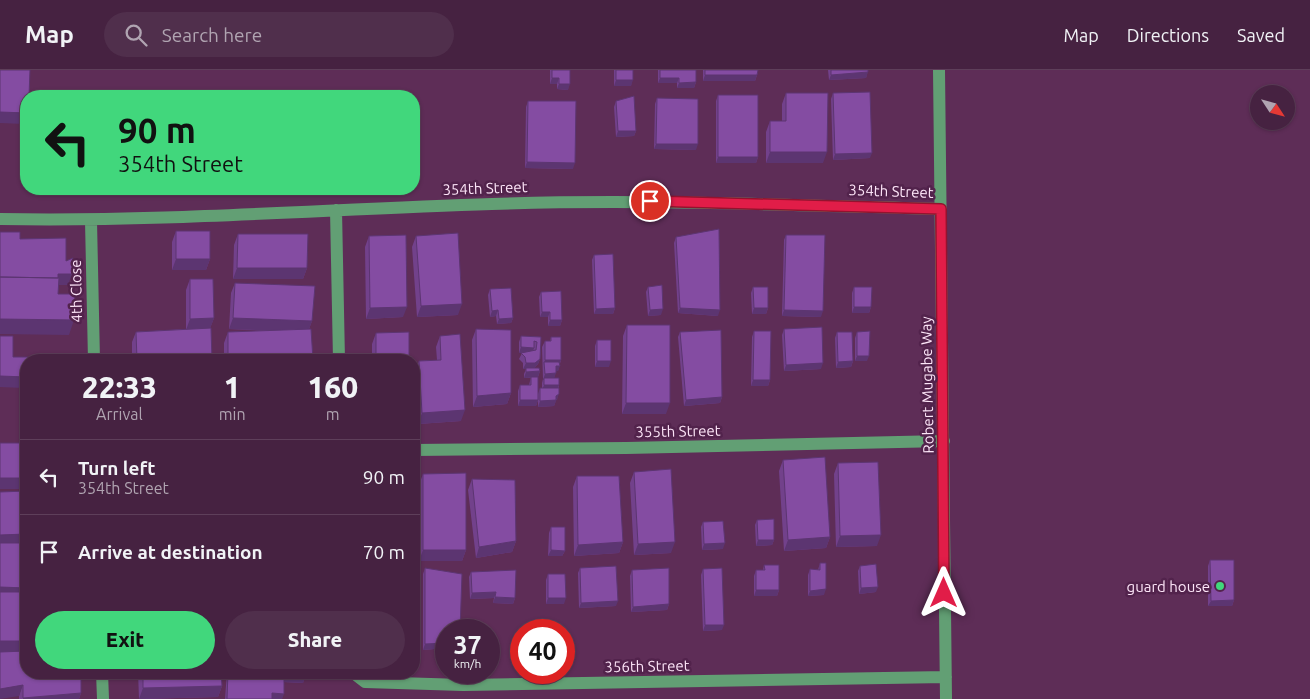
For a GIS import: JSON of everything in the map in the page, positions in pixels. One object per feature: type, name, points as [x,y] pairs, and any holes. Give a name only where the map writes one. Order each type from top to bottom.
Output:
[{"type":"street","name":"Robert Mugabe Way","points":[[939,70],[946,699]]},
{"type":"street","name":"354th Street","points":[[0,219],[91,221],[336,210],[650,201],[941,209]]},
{"type":"street","points":[[336,210],[339,354]]},
{"type":"street","name":"4th Close","points":[[91,221],[94,354]]},
{"type":"street","name":"355th Street","points":[[420,450],[626,448],[944,440]]},
{"type":"street","name":"356th Street","points":[[361,679],[365,682],[463,685],[946,677]]},
{"type":"street","points":[[102,679],[103,699]]},
{"type":"building","points":[[0,70],[30,70],[29,90],[20,90],[20,113],[0,112]]},
{"type":"building","points":[[552,70],[570,70],[570,84],[559,84],[559,78],[552,78]]},
{"type":"building","points":[[616,70],[633,70],[633,80],[616,80]]},
{"type":"building","points":[[660,70],[696,70],[696,82],[679,83],[679,78],[660,78]]},
{"type":"building","points":[[705,70],[758,70],[757,75],[705,75]]},
{"type":"building","points":[[831,70],[868,70],[868,72],[831,75]]},
{"type":"building","points":[[870,92],[872,153],[835,154],[833,93]]},
{"type":"building","points":[[786,93],[828,93],[827,152],[770,152],[770,121],[786,121]]},
{"type":"building","points":[[718,95],[758,95],[758,157],[718,157]]},
{"type":"building","points":[[634,96],[636,131],[618,131],[616,101]]},
{"type":"building","points":[[657,98],[698,99],[698,144],[656,144]]},
{"type":"building","points":[[528,101],[576,101],[575,163],[527,162]]},
{"type":"building","points":[[719,229],[720,310],[680,308],[676,237]]},
{"type":"building","points":[[176,231],[210,231],[210,259],[176,259]]},
{"type":"building","points":[[0,232],[20,232],[20,239],[66,238],[66,261],[73,258],[72,274],[58,274],[58,278],[0,277]]},
{"type":"building","points":[[458,233],[462,304],[421,306],[416,236]]},
{"type":"building","points":[[238,234],[308,234],[307,268],[237,268]]},
{"type":"building","points":[[406,235],[407,307],[370,308],[369,236]]},
{"type":"building","points":[[786,235],[825,235],[823,311],[784,310]]},
{"type":"building","points":[[613,254],[615,308],[596,309],[594,255]]},
{"type":"building","points":[[0,277],[59,278],[58,294],[75,294],[74,320],[0,319]]},
{"type":"building","points":[[190,279],[213,279],[214,318],[190,319]]},
{"type":"building","points":[[235,283],[315,286],[312,321],[233,318]]},
{"type":"building","points":[[662,285],[663,309],[650,310],[648,287]]},
{"type":"building","points":[[753,287],[768,287],[768,308],[754,308]]},
{"type":"building","points":[[854,287],[872,287],[871,307],[854,307]]},
{"type":"building","points":[[511,288],[513,318],[499,319],[498,310],[492,311],[490,289]]},
{"type":"building","points":[[561,291],[562,320],[550,320],[550,312],[542,312],[541,292]]},
{"type":"building","points":[[627,325],[670,325],[670,403],[626,403]]},
{"type":"building","points":[[822,327],[823,363],[786,365],[784,329]]},
{"type":"building","points":[[211,328],[212,354],[137,354],[136,332]]},
{"type":"building","points":[[311,329],[313,354],[228,354],[228,332]]},
{"type":"building","points":[[476,329],[511,330],[511,393],[477,396]]},
{"type":"building","points":[[721,330],[722,397],[686,400],[680,332]]},
{"type":"building","points":[[754,331],[771,331],[770,380],[753,380]]},
{"type":"building","points":[[870,331],[869,356],[857,356],[857,332]]},
{"type":"building","points":[[409,332],[409,354],[376,354],[376,333]]},
{"type":"building","points":[[837,332],[852,332],[853,361],[838,362]]},
{"type":"building","points":[[460,334],[465,410],[422,413],[420,361],[441,360],[440,336]]},
{"type":"building","points":[[0,336],[13,336],[13,357],[20,357],[20,377],[0,376]]},
{"type":"building","points":[[521,336],[541,337],[540,359],[535,363],[526,363],[525,357],[521,353],[536,350],[537,342],[534,341],[534,348],[521,347]]},
{"type":"building","points":[[551,337],[561,337],[561,360],[545,360],[545,341],[551,341]]},
{"type":"building","points":[[597,340],[611,340],[611,361],[597,361]]},
{"type":"building","points":[[544,362],[559,362],[560,366],[556,366],[556,373],[545,374]]},
{"type":"building","points":[[526,368],[539,368],[540,371],[526,372]]},
{"type":"building","points":[[531,377],[538,377],[538,400],[520,400],[520,385],[531,385]]},
{"type":"building","points":[[544,378],[559,378],[559,385],[544,385]]},
{"type":"building","points":[[540,388],[559,388],[556,400],[540,401]]},
{"type":"building","points":[[0,443],[20,443],[20,478],[0,478]]},
{"type":"building","points":[[825,457],[830,537],[788,540],[783,460]]},
{"type":"building","points":[[878,462],[881,535],[840,536],[838,463]]},
{"type":"building","points":[[671,469],[675,542],[638,544],[634,472]]},
{"type":"building","points":[[466,473],[466,550],[423,550],[423,474]]},
{"type":"building","points":[[577,476],[619,476],[623,542],[578,545]]},
{"type":"building","points":[[472,479],[515,480],[516,541],[479,547]]},
{"type":"building","points":[[20,491],[20,534],[0,535],[0,492]]},
{"type":"building","points":[[774,519],[774,540],[758,540],[757,520]]},
{"type":"building","points":[[723,521],[725,543],[704,544],[703,522]]},
{"type":"building","points":[[551,527],[565,527],[565,551],[551,550]]},
{"type":"building","points":[[0,543],[20,543],[20,588],[0,587]]},
{"type":"building","name":"guard house","points":[[1210,560],[1234,560],[1234,600],[1211,601]]},
{"type":"building","points":[[820,563],[826,563],[826,589],[810,591],[810,569],[820,570]]},
{"type":"building","points":[[876,564],[878,587],[861,588],[860,566]]},
{"type":"building","points":[[764,565],[779,565],[779,590],[756,590],[756,570],[765,570]]},
{"type":"building","points":[[616,566],[618,601],[581,603],[580,568]]},
{"type":"building","points":[[425,568],[462,574],[460,619],[435,619],[435,644],[425,644]]},
{"type":"building","points":[[669,568],[669,604],[633,607],[632,570]]},
{"type":"building","points":[[722,568],[724,625],[705,625],[703,569]]},
{"type":"building","points":[[516,570],[515,598],[495,597],[496,592],[472,593],[471,572]]},
{"type":"building","points":[[548,574],[565,574],[566,598],[548,598]]},
{"type":"building","points":[[0,592],[20,592],[20,641],[0,641]]},
{"type":"building","points":[[20,651],[20,679],[81,679],[81,693],[23,698],[23,685],[0,689],[0,652]]},
{"type":"building","points":[[143,679],[222,679],[222,686],[143,688]]},
{"type":"building","points":[[228,679],[284,679],[284,694],[272,693],[272,699],[227,699]]},
{"type":"place","name":"guard house","points":[[1220,586]]},
{"type":"route","points":[[650,201],[941,209],[944,593]]}]
